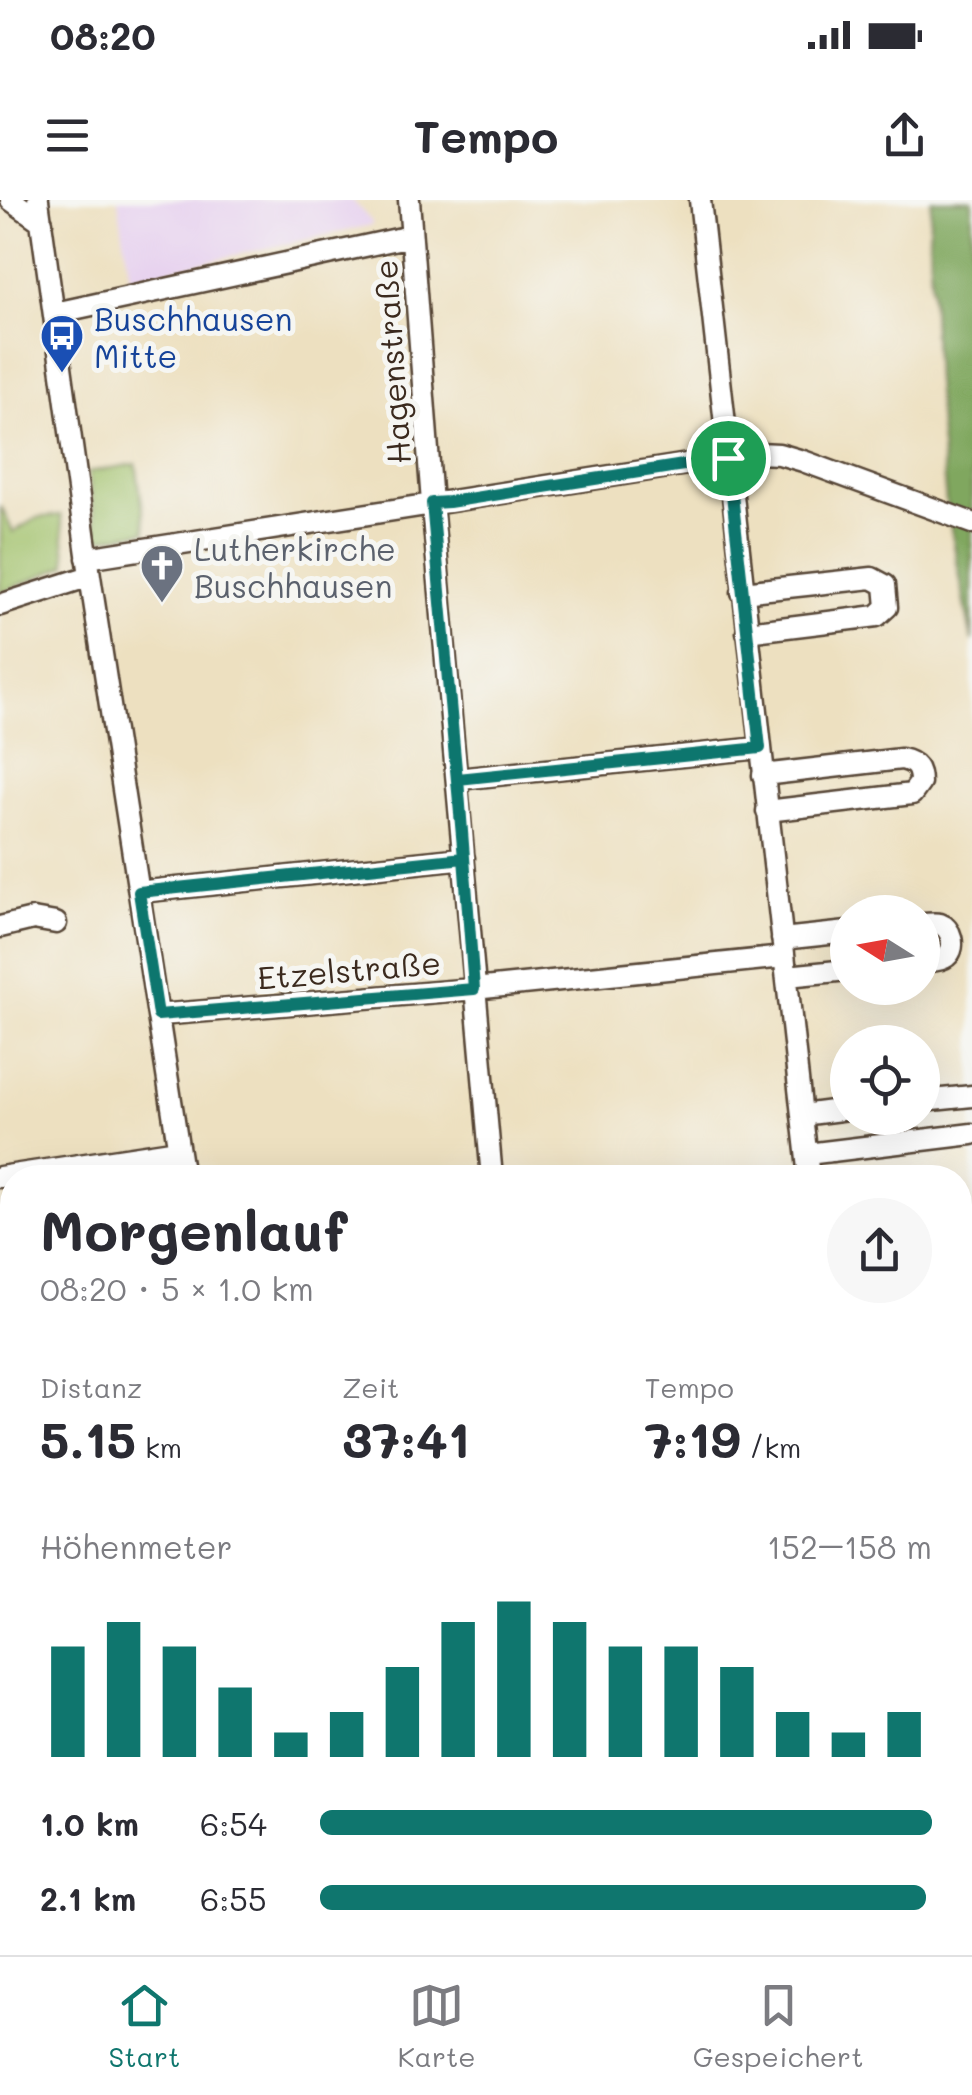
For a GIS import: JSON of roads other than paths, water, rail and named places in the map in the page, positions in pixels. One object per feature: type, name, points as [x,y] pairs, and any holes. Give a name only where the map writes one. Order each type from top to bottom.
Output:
[{"type":"street","points":[[11,200],[42,222]]},
{"type":"street","points":[[42,200],[88,567],[180,1165]]},
{"type":"street","name":"Hagenstraße","points":[[408,200],[491,1165]]},
{"type":"street","points":[[700,200],[807,1165]]},
{"type":"street","points":[[55,313],[412,236]]},
{"type":"street","points":[[0,606],[88,567],[432,503],[758,454],[778,454],[972,523]]},
{"type":"street","points":[[742,592],[872,578],[885,585],[888,607],[878,616],[747,632]]},
{"type":"street","points":[[458,779],[760,748]]},
{"type":"street","points":[[764,775],[901,759],[920,770],[917,790],[912,794],[767,811]]},
{"type":"street","points":[[139,892],[464,858]]},
{"type":"street","points":[[0,927],[33,919],[56,923]]},
{"type":"street","points":[[940,924],[951,934],[952,946],[948,955],[940,959]]},
{"type":"street","points":[[784,957],[830,939]]},
{"type":"street","points":[[784,957],[830,966]]},
{"type":"street","name":"Etzelstraße","points":[[158,1015],[474,989],[784,957]]},
{"type":"street","points":[[940,1099],[972,1096]]},
{"type":"street","points":[[802,1114],[830,1111]]},
{"type":"street","points":[[806,1154],[972,1134]]},
{"type":"street","points":[[79,1165],[178,1150]]},
{"type":"place","name":"Buschhausen Mitte","points":[[62,374]]},
{"type":"place","name":"Lutherkirche Buschhausen","points":[[162,604]]}]
